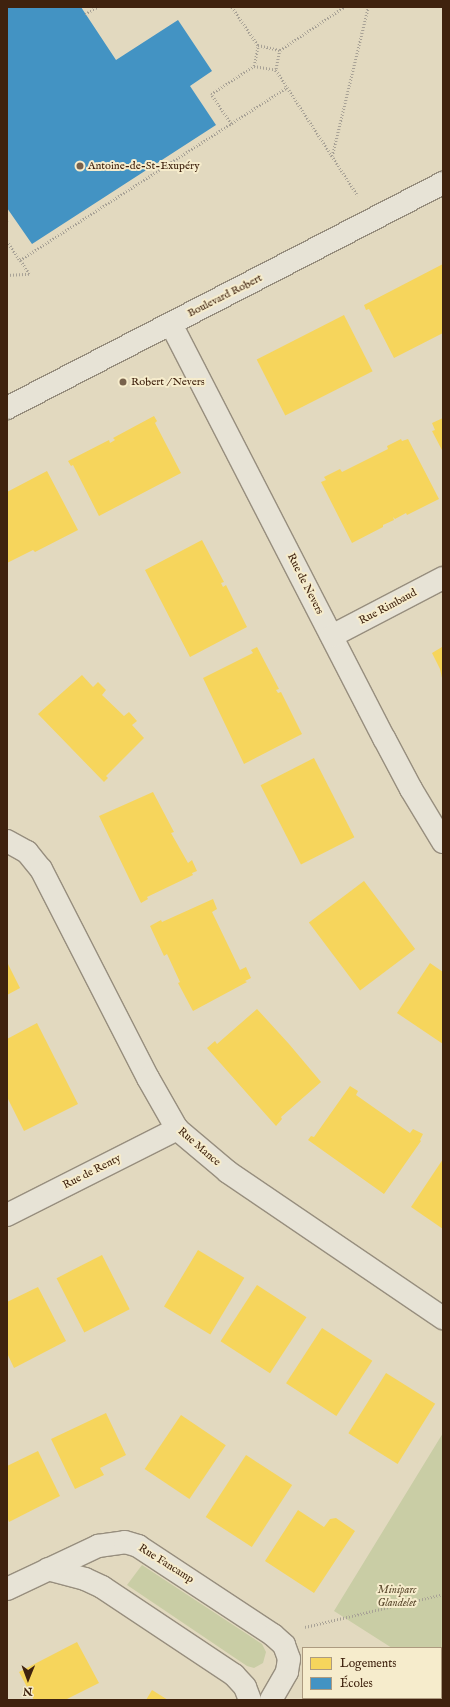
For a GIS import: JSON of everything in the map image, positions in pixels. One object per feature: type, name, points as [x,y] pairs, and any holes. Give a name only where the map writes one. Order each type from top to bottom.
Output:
[{"type":"street","name":"Boulevard Robert","points":[[7,408],[443,184]]},
{"type":"street","name":"Rue de Nevers","points":[[171,324],[411,789],[443,842]]},
{"type":"street","name":"Rue Rimbaud","points":[[332,636],[443,578]]},
{"type":"street","name":"Rue Mance","points":[[7,841],[27,852],[41,869],[148,1078],[177,1129],[228,1172],[443,1318]]},
{"type":"street","name":"Rue de Renty","points":[[7,1215],[177,1129]]},
{"type":"street","name":"Rue Fancamp","points":[[7,1589],[48,1568],[98,1546],[125,1542],[149,1552],[273,1635],[284,1645],[289,1659],[287,1672],[271,1700]]},
{"type":"street","points":[[48,1568],[85,1579],[102,1587],[234,1675],[245,1687],[250,1700]]},
{"type":"path","points":[[85,14],[97,7]]},
{"type":"path","points":[[232,7],[258,45],[280,50]]},
{"type":"path","points":[[344,7],[280,50],[276,70],[373,220]]},
{"type":"path","points":[[332,156],[368,7]]},
{"type":"path","points":[[254,66],[258,45]]},
{"type":"path","points":[[231,124],[211,94],[254,66],[276,70]]},
{"type":"path","points":[[20,260],[287,87]]},
{"type":"path","points":[[7,241],[29,274],[7,275]]},
{"type":"path","points":[[273,1635],[443,1594]]},
{"type":"green space","name":"Miniparc Glandelet","points":[[443,1433],[443,1681],[442,1647],[390,1647],[334,1611]]},
{"type":"green space","points":[[142,1565],[262,1644],[266,1652],[263,1663],[254,1668],[247,1666],[127,1585]]},
{"type":"building: Logements","points":[[443,264],[443,333],[394,358],[369,309],[366,310],[364,305]]},
{"type":"building: Logements","points":[[344,315],[373,371],[285,416],[257,359]]},
{"type":"building: Logements","points":[[154,416],[157,421],[155,423],[181,473],[99,516],[73,465],[71,466],[68,461],[109,440],[110,443],[115,440],[113,438]]},
{"type":"building: Logements","points":[[443,418],[443,452],[432,431],[435,430],[432,423]]},
{"type":"building: Logements","points":[[401,439],[402,441],[408,439],[439,499],[407,515],[406,513],[395,519],[393,517],[394,520],[383,525],[383,527],[352,543],[321,482],[326,480],[324,477],[340,469],[342,472],[388,449],[387,446]]},
{"type":"building: Logements","points":[[47,471],[78,530],[35,552],[33,550],[7,563],[7,492]]},
{"type":"building: Logements","points":[[202,540],[224,582],[221,583],[223,587],[226,585],[247,627],[190,657],[145,570]]},
{"type":"building: Logements","points":[[257,647],[279,689],[276,690],[278,693],[281,692],[302,734],[244,764],[203,678],[253,653],[251,650]]},
{"type":"building: Logements","points":[[442,647],[443,678],[432,653]]},
{"type":"building: Logements","points":[[82,675],[93,687],[98,682],[106,690],[102,695],[124,716],[129,712],[137,721],[132,725],[144,738],[106,776],[108,778],[104,782],[38,714]]},
{"type":"building: Logements","points":[[314,758],[354,837],[301,865],[261,785]]},
{"type":"building: Logements","points":[[153,792],[174,832],[171,833],[188,863],[192,860],[197,871],[192,873],[193,875],[147,897],[148,899],[141,903],[99,816]]},
{"type":"building: Logements","points":[[364,881],[415,949],[360,990],[309,923]]},
{"type":"building: Logements","points":[[213,899],[217,909],[212,912],[240,970],[246,967],[251,978],[245,981],[247,982],[193,1011],[178,983],[180,982],[167,954],[164,956],[150,926]]},
{"type":"building: Logements","points":[[7,962],[20,988],[7,995]]},
{"type":"building: Logements","points":[[430,963],[443,972],[443,1044],[397,1013]]},
{"type":"building: Logements","points":[[257,1009],[321,1082],[281,1117],[282,1119],[276,1126],[207,1048],[215,1041],[217,1044]]},
{"type":"building: Logements","points":[[37,1023],[78,1104],[24,1131],[7,1097],[7,1039]]},
{"type":"building: Logements","points":[[350,1086],[358,1091],[356,1095],[410,1133],[413,1129],[423,1134],[420,1140],[421,1141],[384,1194],[308,1140],[311,1136],[314,1137]]},
{"type":"building: Logements","points":[[443,1159],[443,1229],[411,1207]]},
{"type":"building: Logements","points":[[198,1250],[244,1278],[210,1334],[164,1307]]},
{"type":"building: Logements","points":[[102,1255],[130,1309],[84,1333],[57,1278]]},
{"type":"building: Logements","points":[[257,1285],[306,1317],[270,1373],[221,1341]]},
{"type":"building: Logements","points":[[38,1287],[66,1341],[14,1368],[7,1353],[7,1302]]},
{"type":"building: Logements","points":[[322,1328],[372,1361],[336,1416],[286,1383]]},
{"type":"building: Logements","points":[[386,1373],[435,1404],[398,1464],[348,1433]]},
{"type":"building: Logements","points":[[106,1413],[126,1455],[100,1468],[104,1475],[75,1489],[51,1439]]},
{"type":"building: Logements","points":[[181,1415],[226,1445],[189,1499],[145,1469]]},
{"type":"building: Logements","points":[[38,1451],[60,1496],[9,1522],[7,1517],[7,1466]]},
{"type":"building: Logements","points":[[246,1455],[292,1485],[252,1547],[206,1517]]},
{"type":"building: Logements","points":[[298,1510],[324,1527],[330,1519],[336,1518],[355,1531],[314,1593],[265,1561]]},
{"type":"building: Logements","points":[[77,1642],[99,1683],[65,1700],[34,1700],[19,1672]]},
{"type":"building: Logements","points":[[152,1690],[168,1700],[146,1700]]},
{"type":"building: Logements","points":[[365,1699],[440,1699],[440,1700]]},
{"type":"building: Écoles","name":"Antoine-de-St-Exupéry","points":[[7,7],[81,7],[116,60],[178,20],[212,71],[190,86],[216,125],[32,244],[7,208]]},
{"type":"place","name":"Antoine-de-St-Exupéry","points":[[80,166]]},
{"type":"place","name":"Robert / Nevers","points":[[123,382]]}]
